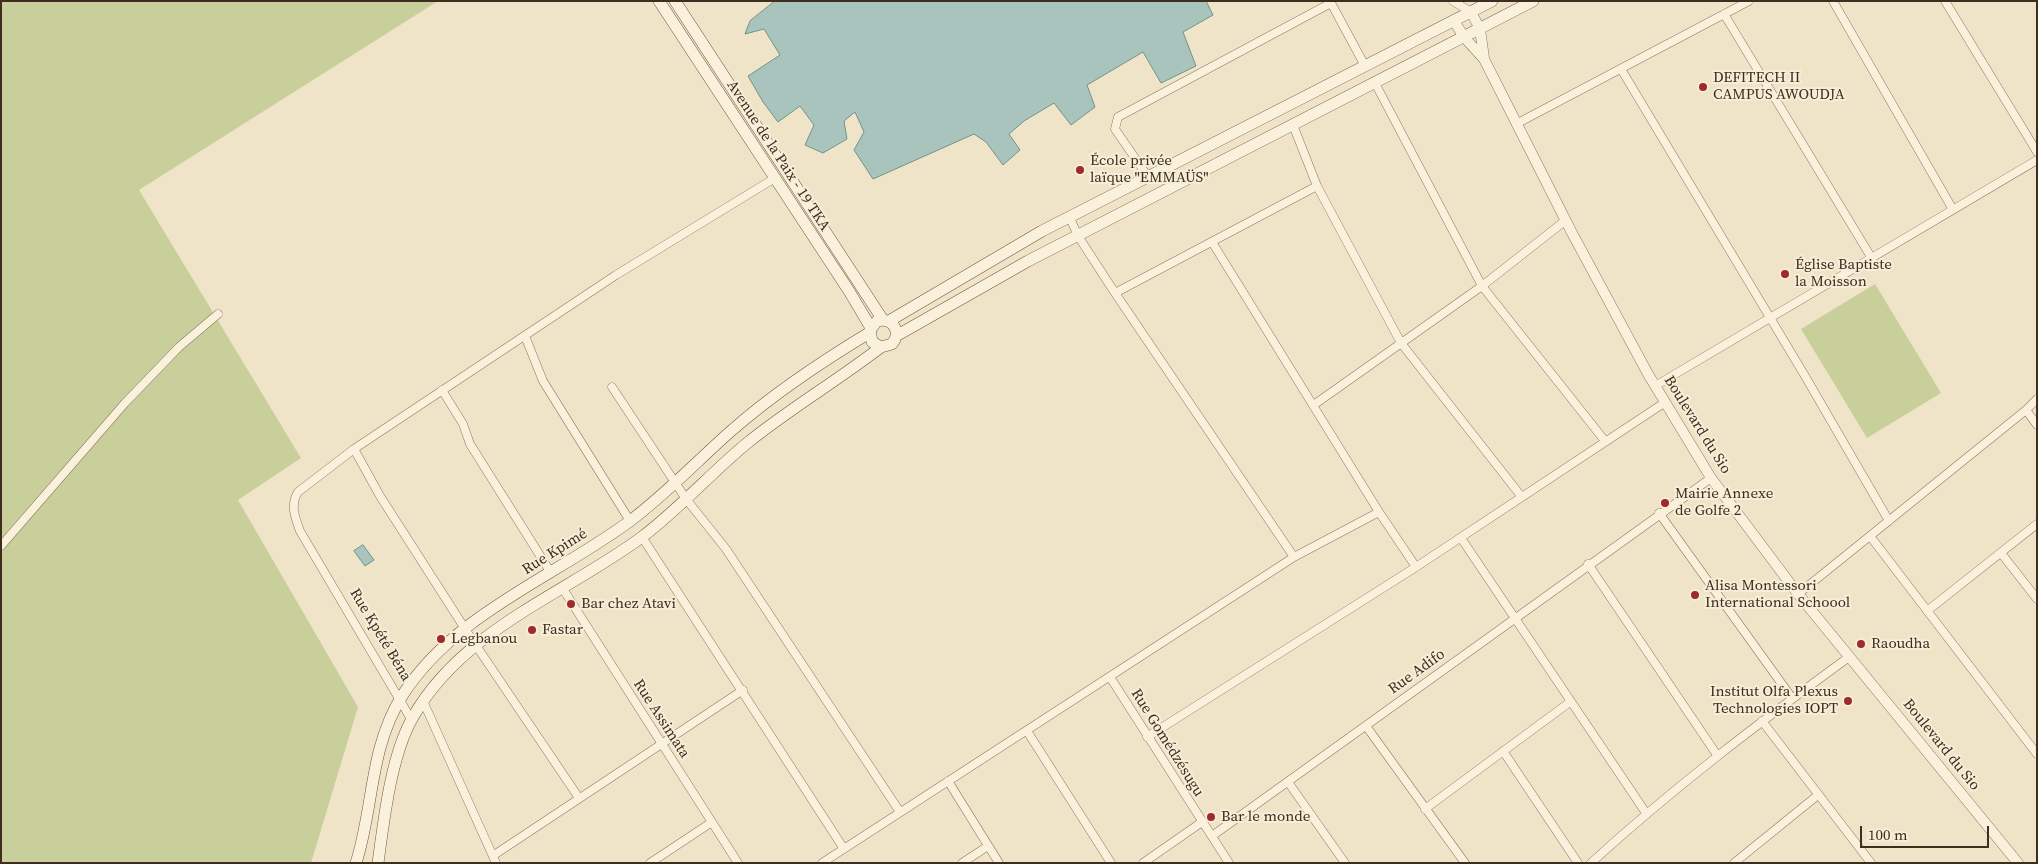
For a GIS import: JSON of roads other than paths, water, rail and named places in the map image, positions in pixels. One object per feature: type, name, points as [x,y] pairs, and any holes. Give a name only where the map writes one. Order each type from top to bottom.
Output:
[{"type":"main road","name":"Avenue de la Paix - 19 TKA","points":[[659,1],[775,178],[870,330]]},
{"type":"main road","points":[[675,1],[886,320],[895,328],[896,336]]},
{"type":"main road","points":[[881,347],[872,342],[870,330],[875,323],[886,320],[1020,243],[1492,1]]},
{"type":"main road","points":[[378,863],[388,791],[412,719],[423,701],[475,644],[642,537],[745,445],[881,347],[889,346],[896,336],[1028,261],[1533,1]]},
{"type":"main road","name":"Rue Kpimé","points":[[356,863],[374,768],[383,739],[401,698],[433,656],[465,628],[630,520],[676,483],[732,430],[763,405],[870,330]]},
{"type":"street","points":[[1516,124],[1749,1]]},
{"type":"street","points":[[1833,1],[1952,208]]},
{"type":"street","points":[[1945,1],[2037,152]]},
{"type":"street","points":[[1148,177],[1115,129],[1118,117],[1331,2],[1365,66]]},
{"type":"street","points":[[1454,21],[1454,3],[1471,12]]},
{"type":"street","name":"Boulevard du Sio","points":[[1471,12],[1480,29],[1484,59]]},
{"type":"street","points":[[1724,14],[1871,256]]},
{"type":"street","name":"Boulevard du Sio","points":[[1454,21],[1464,37],[1484,59],[1566,220],[1664,403],[1711,478],[1798,594],[2018,863]]},
{"type":"street","points":[[1621,69],[1889,521]]},
{"type":"street","points":[[1375,83],[1482,286],[1605,441]]},
{"type":"street","points":[[1293,126],[1318,186],[1401,343],[1521,496]]},
{"type":"street","points":[[1655,386],[1952,208],[2037,160]]},
{"type":"street","points":[[579,798],[475,644],[380,496],[354,449],[616,275],[775,178]]},
{"type":"street","points":[[1115,293],[1318,186]]},
{"type":"street","points":[[1070,218],[1078,236],[1115,293],[1294,557]]},
{"type":"street","points":[[1314,404],[1482,286],[1566,220]]},
{"type":"street","points":[[1212,242],[1314,404],[1379,512],[1416,567]]},
{"type":"street","points":[[1,546],[125,404],[179,347],[218,314]]},
{"type":"street","points":[[525,336],[543,381],[630,520]]},
{"type":"street","points":[[612,387],[686,498],[726,549],[900,812]]},
{"type":"street","points":[[442,390],[462,424],[470,444],[551,573]]},
{"type":"street","points":[[1798,594],[2026,410],[2037,399]]},
{"type":"street","points":[[1147,737],[1462,538],[1521,496],[1664,403]]},
{"type":"street","points":[[2026,410],[2037,425]]},
{"type":"street","name":"Rue Kpété Béna","points":[[354,449],[302,486],[294,498],[293,508],[300,530],[412,719]]},
{"type":"street","name":"Rue Adifo","points":[[1212,836],[1588,564],[1711,478]]},
{"type":"street","points":[[822,863],[1294,557],[1379,512]]},
{"type":"street","points":[[1660,513],[1792,698]]},
{"type":"street","points":[[1927,610],[2037,524]]},
{"type":"street","points":[[1870,536],[2037,754]]},
{"type":"street","points":[[642,537],[743,690],[844,849]]},
{"type":"street","points":[[1462,538],[1570,702],[1646,812]]},
{"type":"street","points":[[2000,553],[2037,599]]},
{"type":"street","points":[[1588,564],[1717,755]]},
{"type":"street","name":"Rue Assimata","points":[[563,589],[660,744],[738,863]]},
{"type":"street","points":[[1591,863],[1646,812],[1717,755],[1849,657]]},
{"type":"street","name":"Rue Gomédzésugu","points":[[1110,677],[1202,822]]},
{"type":"street","points":[[423,701],[495,859],[579,798],[743,690]]},
{"type":"street","points":[[1425,809],[1570,702]]},
{"type":"street","points":[[1762,721],[1872,863]]},
{"type":"street","points":[[1366,726],[1465,863]]},
{"type":"street","points":[[1027,731],[1111,863]]},
{"type":"street","points":[[1503,751],[1578,863]]},
{"type":"street","points":[[948,781],[999,863]]},
{"type":"street","points":[[1288,782],[1345,863]]},
{"type":"street","points":[[1734,863],[1818,795]]},
{"type":"street","points":[[650,863],[712,822]]},
{"type":"street","points":[[1143,863],[1202,822],[1229,863]]},
{"type":"street","points":[[962,863],[988,846]]},
{"type":"street","points":[[1743,856],[1748,863]]},
{"type":"water","points":[[775,1],[1206,1],[1213,15],[1183,32],[1196,66],[1161,83],[1143,52],[1087,85],[1095,107],[1071,125],[1054,103],[1024,121],[1009,134],[1020,150],[1003,165],[986,142],[974,134],[873,179],[854,150],[864,132],[855,112],[844,121],[847,139],[823,153],[805,145],[814,125],[800,106],[778,122],[763,102],[748,76],[780,55],[764,29],[745,34],[750,21]]},
{"type":"water","points":[[363,545],[374,560],[365,566],[354,551]]},
{"type":"place","name":"DEFITECH II CAMPUS AWOUDJA","points":[[1703,87]]},
{"type":"place","name":"École privée laïque \"EMMAÜS\"","points":[[1080,170]]},
{"type":"place","name":"Église Baptiste la Moisson","points":[[1785,274]]},
{"type":"place","name":"Mairie Annexe de Golfe 2","points":[[1665,503]]},
{"type":"place","name":"Alisa Montessori International Schoool","points":[[1695,595]]},
{"type":"place","name":"Bar chez Atavi","points":[[571,604]]},
{"type":"place","name":"Fastar","points":[[532,630]]},
{"type":"place","name":"Legbanou","points":[[441,639]]},
{"type":"place","name":"Raoudha","points":[[1861,644]]},
{"type":"place","name":"Institut Olfa Plexus Technologies IOPT","points":[[1848,701]]},
{"type":"place","name":"Bar le monde","points":[[1211,817]]}]
